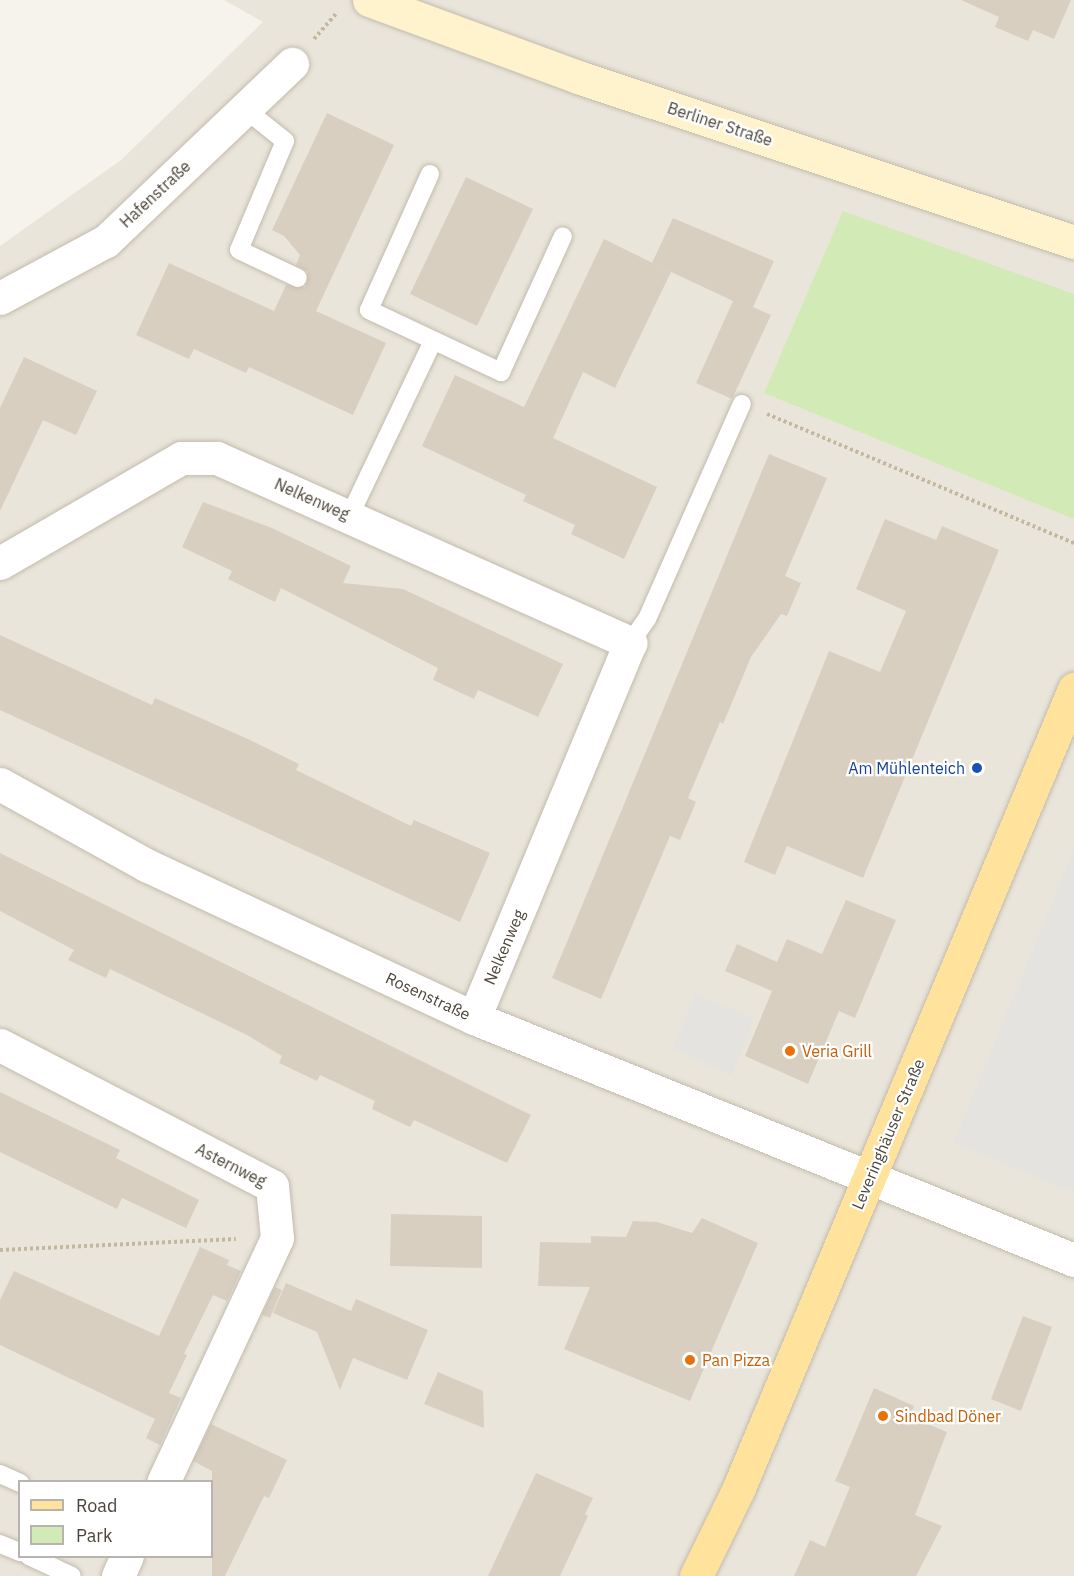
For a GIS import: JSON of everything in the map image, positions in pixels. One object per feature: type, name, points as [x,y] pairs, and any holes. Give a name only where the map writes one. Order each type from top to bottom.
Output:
[{"type":"main road","name":"Berliner Straße","points":[[355,4],[1074,242]]},
{"type":"main road","name":"Leveringhäuser Straße","points":[[696,1576],[738,1490],[1074,689]]},
{"type":"street","name":"Hafenstraße","points":[[0,298],[106,241],[292,64]]},
{"type":"street","name":"Nelkenweg","points":[[0,563],[181,458],[216,458],[350,515],[630,643],[474,1018]]},
{"type":"street","name":"Rosenstraße","points":[[0,784],[146,865],[474,1018],[869,1178]]},
{"type":"street","name":"Asternweg","points":[[0,1045],[272,1186],[277,1238]]},
{"type":"street","points":[[869,1178],[1074,1260]]},
{"type":"street","points":[[164,1480],[277,1238]]},
{"type":"street","points":[[118,1576],[127,1558]]},
{"type":"lane","points":[[245,109],[285,141],[239,250],[298,278]]},
{"type":"lane","points":[[430,174],[369,310],[433,341],[501,372],[563,236]]},
{"type":"lane","points":[[350,515],[433,341]]},
{"type":"lane","name":"Nelkenweg","points":[[630,643],[647,619],[742,404]]},
{"type":"lane","points":[[0,1474],[18,1482]]},
{"type":"lane","points":[[0,1544],[18,1551]]},
{"type":"lane","points":[[31,1558],[72,1576]]},
{"type":"path","points":[[292,64],[355,4]]},
{"type":"path","points":[[742,404],[1074,543]]},
{"type":"path","points":[[0,1250],[277,1238]]},
{"type":"shaded area","points":[[224,0],[1074,0],[1074,1576],[0,1576],[0,246],[121,160],[263,22]]},
{"type":"shaded area","points":[[1074,849],[1074,1193],[953,1143]]},
{"type":"shaded area","points":[[695,994],[755,1018],[732,1076],[672,1049]]},
{"type":"green space","points":[[843,211],[1074,294],[1074,519],[764,393]]},
{"type":"building","points":[[961,0],[1071,0],[1054,39],[1033,30],[1028,41],[995,27],[999,17]]},
{"type":"building","points":[[327,113],[394,145],[316,311],[386,343],[353,415],[249,367],[246,373],[194,349],[189,359],[136,335],[169,263],[274,311],[286,285],[305,287],[308,272],[296,265],[300,255],[284,236],[272,230]]},
{"type":"building","points":[[466,177],[533,209],[477,326],[410,294]]},
{"type":"building","points":[[673,218],[774,261],[753,307],[771,315],[732,399],[696,383],[733,301],[652,263]]},
{"type":"building","points":[[604,239],[671,272],[615,388],[583,372],[553,438],[657,487],[624,559],[571,534],[575,525],[523,501],[526,495],[422,446],[455,375],[524,407]]},
{"type":"building","points":[[24,357],[97,391],[76,435],[43,420],[0,511],[0,408]]},
{"type":"building","points":[[769,454],[827,478],[785,576],[801,583],[787,616],[781,614],[751,657],[688,798],[696,802],[680,840],[670,836],[601,999],[552,978]]},
{"type":"building","points":[[203,502],[272,528],[351,566],[343,583],[403,589],[563,664],[538,717],[478,690],[474,699],[433,680],[438,668],[281,588],[275,602],[228,579],[232,571],[182,547]]},
{"type":"building","points":[[885,519],[936,540],[942,526],[999,550],[863,878],[787,846],[775,875],[744,862],[829,651],[880,672],[906,611],[856,589]]},
{"type":"building","points":[[0,635],[152,705],[155,698],[248,739],[299,764],[296,770],[411,826],[414,820],[490,853],[460,922],[0,710]]},
{"type":"building","points":[[0,853],[531,1115],[507,1163],[414,1120],[410,1127],[372,1109],[375,1101],[320,1075],[317,1081],[279,1063],[282,1056],[247,1035],[110,969],[106,978],[68,960],[74,950],[0,911]]},
{"type":"building","points":[[846,900],[896,920],[855,1018],[839,1011],[808,1084],[745,1056],[772,991],[725,971],[737,944],[777,962],[787,939],[822,954]]},
{"type":"building","points":[[0,1092],[120,1150],[116,1158],[199,1200],[186,1228],[122,1198],[117,1209],[0,1152]]},
{"type":"building","points":[[391,1214],[482,1216],[482,1268],[390,1266]]},
{"type":"building","points":[[702,1218],[758,1243],[690,1401],[564,1349],[590,1287],[538,1286],[540,1242],[591,1243],[591,1236],[626,1237],[633,1221],[657,1222],[692,1233]]},
{"type":"building","points":[[200,1247],[229,1260],[227,1265],[241,1271],[227,1301],[213,1295],[184,1354],[187,1355],[169,1393],[181,1398],[160,1445],[146,1438],[155,1419],[0,1345],[0,1300],[14,1271],[159,1336]]},
{"type":"building","points":[[286,1283],[351,1311],[356,1299],[428,1330],[407,1380],[353,1358],[340,1390],[317,1332],[273,1313]]},
{"type":"building","points":[[275,1287],[282,1290],[270,1318],[262,1315]]},
{"type":"building","points":[[1023,1316],[1052,1327],[1021,1411],[991,1399]]},
{"type":"building","points":[[438,1372],[483,1391],[484,1428],[424,1404]]},
{"type":"building","points":[[874,1388],[914,1406],[910,1417],[947,1432],[915,1515],[942,1526],[916,1576],[794,1576],[810,1540],[825,1547],[850,1487],[835,1481]]},
{"type":"building","points":[[211,1424],[287,1460],[269,1498],[264,1496],[225,1576],[212,1576],[212,1471],[193,1461]]},
{"type":"building","points":[[536,1473],[593,1498],[585,1514],[588,1516],[560,1576],[488,1576]]},
{"type":"place","name":"Am Mühlenteich","points":[[977,768]]},
{"type":"place","name":"Veria Grill","points":[[790,1051]]},
{"type":"place","name":"Pan Pizza","points":[[690,1360]]},
{"type":"place","name":"Sindbad Döner","points":[[883,1416]]}]
